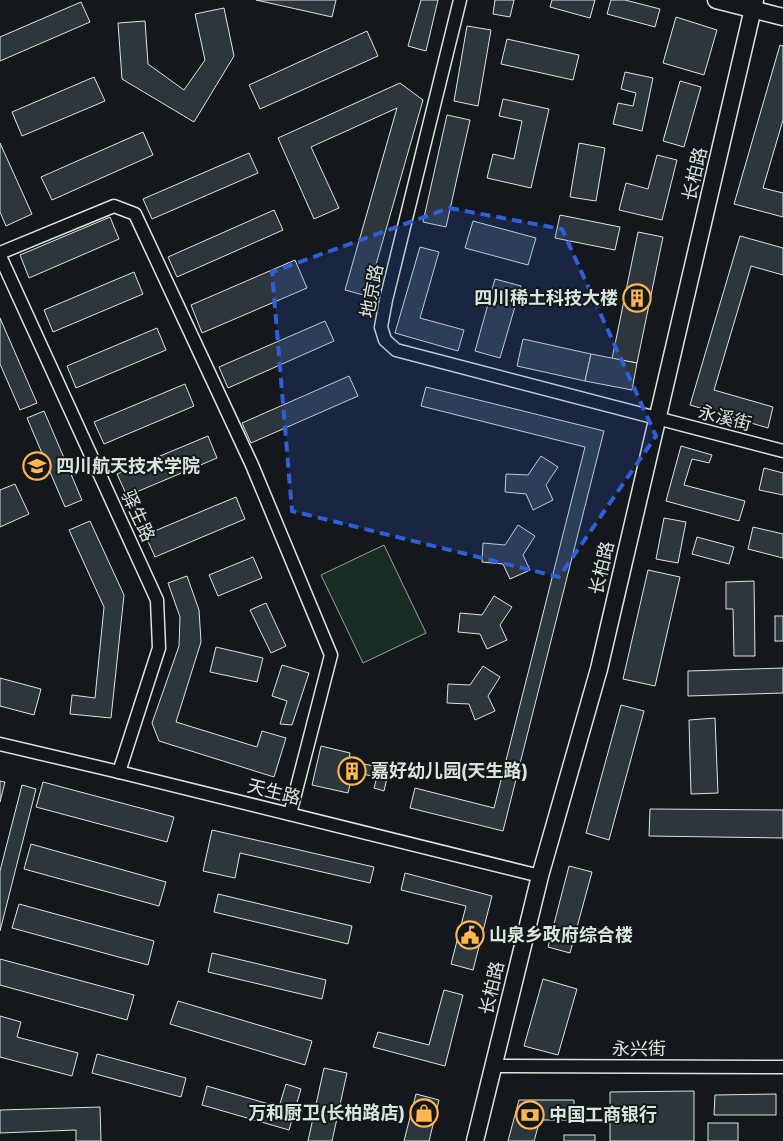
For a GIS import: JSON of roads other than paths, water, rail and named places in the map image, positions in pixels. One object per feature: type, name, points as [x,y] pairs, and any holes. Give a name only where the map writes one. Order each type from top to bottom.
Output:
[{"type":"street","name":"地京路","points":[[460,0],[386,300],[381,326],[384,340],[396,350],[658,420]]},
{"type":"street","points":[[716,0],[754,5],[783,17]]},
{"type":"street","name":"长柏路","points":[[475,1141],[540,876],[599,669],[754,5]]},
{"type":"street","points":[[0,255],[114,206],[135,214],[252,465],[331,655],[290,814]]},
{"type":"street","name":"驿生路","points":[[0,255],[157,600],[160,648],[119,772]]},
{"type":"street","name":"永溪街","points":[[658,420],[783,451]]},
{"type":"street","name":"天生路","points":[[0,744],[540,876]]},
{"type":"street","name":"永兴街","points":[[494,1066],[783,1067]]},
{"type":"place","name":"四川稀土科技大楼","points":[[637,298]]},
{"type":"place","name":"四川航天技术学院","points":[[37,466]]},
{"type":"place","name":"嘉好幼儿园(天生路)","points":[[352,771]]},
{"type":"place","name":"山泉乡政府综合楼","points":[[470,935]]},
{"type":"place","name":"万和厨卫(长柏路店)","points":[[424,1113]]},
{"type":"place","name":"中国工商银行","points":[[530,1115]]}]
